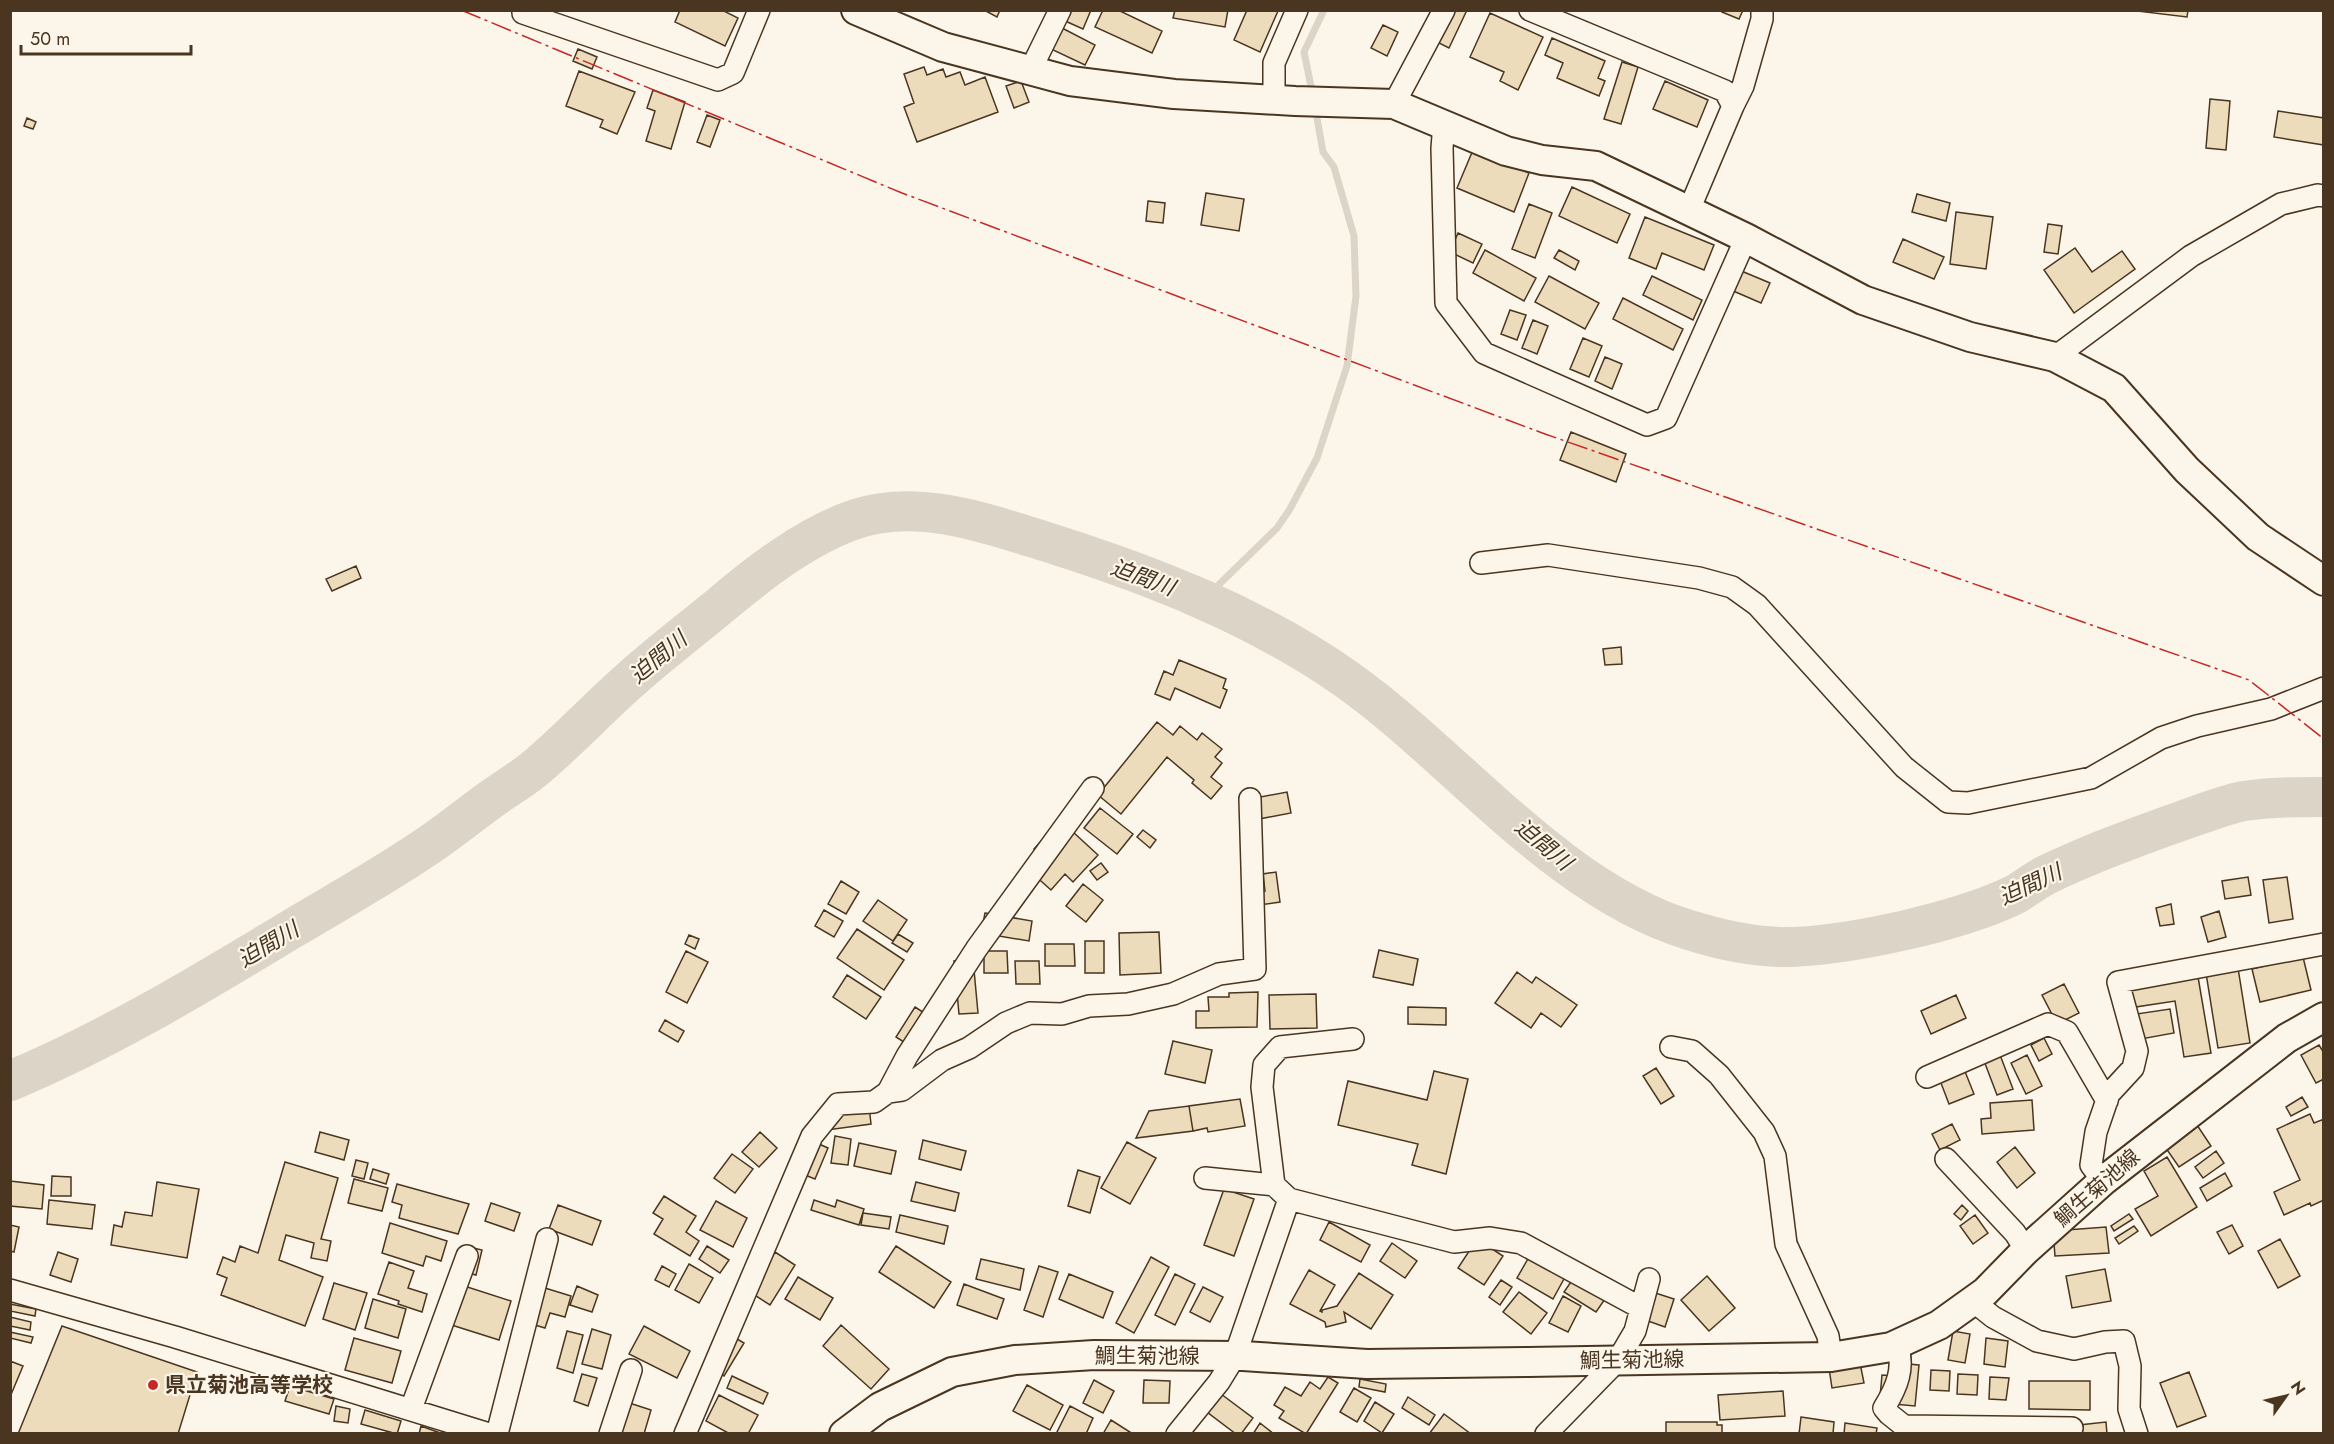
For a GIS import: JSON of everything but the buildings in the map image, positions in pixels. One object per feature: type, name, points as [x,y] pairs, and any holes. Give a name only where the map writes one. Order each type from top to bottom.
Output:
[{"type":"main road","points":[[856,10],[943,47],[1070,81],[1174,94],[1394,104],[1506,152],[1542,160],[1596,166],[1746,238],[1863,300],[1970,337],[2055,357],[2114,388],[2187,470],[2258,537],[2324,581]]},
{"type":"main road","name":"鯛生菊池線","points":[[844,1434],[880,1407],[952,1372],[1015,1360],[1094,1355],[1235,1356],[1367,1364],[1831,1357],[1897,1344],[1940,1325],[1985,1292],[2026,1250],[2103,1181],[2287,1038],[2324,1017]]},
{"type":"street","points":[[522,10],[523,13],[718,80],[733,73],[759,10]]},
{"type":"street","points":[[1030,71],[1060,10]]},
{"type":"street","points":[[1274,100],[1274,63],[1297,10]]},
{"type":"street","points":[[1394,104],[1444,10]]},
{"type":"street","points":[[1530,10],[1725,91],[1733,106]]},
{"type":"street","points":[[1689,210],[1743,86],[1762,19],[1762,10]]},
{"type":"street","points":[[1444,124],[1442,148],[1446,303],[1484,353],[1647,425],[1666,418],[1746,238]]},
{"type":"street","points":[[2055,357],[2191,256],[2281,204],[2318,195],[2324,196]]},
{"type":"street","points":[[1481,563],[1548,555],[1699,578],[1731,587],[1757,605],[1904,767],[1948,802],[1968,803],[2091,778],[2162,738],[2197,726],[2271,709],[2324,688]]},
{"type":"street","points":[[685,1434],[813,1136],[838,1104],[874,1102],[888,1092],[907,1056],[977,948],[1093,788]]},
{"type":"street","points":[[888,1092],[902,1090],[942,1060],[969,1048],[1006,1023],[1030,1013],[1062,1014],[1089,1006],[1128,1004],[1173,994],[1219,974],[1255,969],[1250,799]]},
{"type":"street","points":[[2103,1181],[2091,1165],[2096,1132],[2109,1094],[2133,1068],[2137,1051],[2118,982],[2324,944]]},
{"type":"street","points":[[1927,1077],[2048,1024],[2067,1032],[2107,1101]]},
{"type":"street","points":[[1177,1434],[1219,1382],[1235,1356],[1282,1192],[1262,1087],[1264,1065],[1280,1047],[1353,1039]]},
{"type":"street","points":[[1671,1047],[1692,1051],[1719,1075],[1764,1132],[1775,1156],[1786,1244],[1828,1336],[1831,1357]]},
{"type":"street","points":[[1946,1159],[2015,1233],[2026,1250]]},
{"type":"street","points":[[1205,1178],[1282,1192],[1454,1242],[1490,1238],[1521,1243],[1641,1308]]},
{"type":"street","points":[[497,1434],[547,1239]]},
{"type":"street","points":[[411,1409],[467,1256]]},
{"type":"street","points":[[1546,1434],[1618,1360],[1635,1331],[1649,1279]]},
{"type":"street","points":[[10,1290],[176,1337],[489,1434]]},
{"type":"street","points":[[1973,1301],[1993,1317],[2037,1341],[2074,1349],[2105,1342],[2124,1341],[2130,1366],[2129,1409],[2137,1434]]},
{"type":"street","points":[[1897,1344],[1901,1356],[1898,1385],[1884,1408],[1904,1430],[2072,1428]]},
{"type":"street","points":[[610,1434],[631,1371]]},
{"type":"waterway","points":[[1313,96],[1304,52],[1324,10]]},
{"type":"waterway","points":[[1204,599],[1277,528],[1290,509],[1317,458],[1347,366],[1356,296],[1354,236],[1334,167],[1323,152],[1315,107]]},
{"type":"waterway","name":"迫間川","points":[[10,1081],[82,1048],[153,1011],[409,858],[533,770],[641,670],[768,567],[803,544],[838,526],[880,513],[929,512],[1003,528],[1128,569],[1205,600],[1242,618],[1315,658],[1349,681],[1390,712],[1511,820],[1596,885],[1641,911],[1689,930],[1727,940],[1767,946],[1818,945],[1935,923],[1989,906],[2079,860],[2220,807],[2264,799],[2324,797]]},
{"type":"power","points":[[461,10],[902,193],[1545,434],[2249,680],[2324,739]]},
{"type":"place","name":"県立菊池高等学校","points":[[153,1385]]}]
